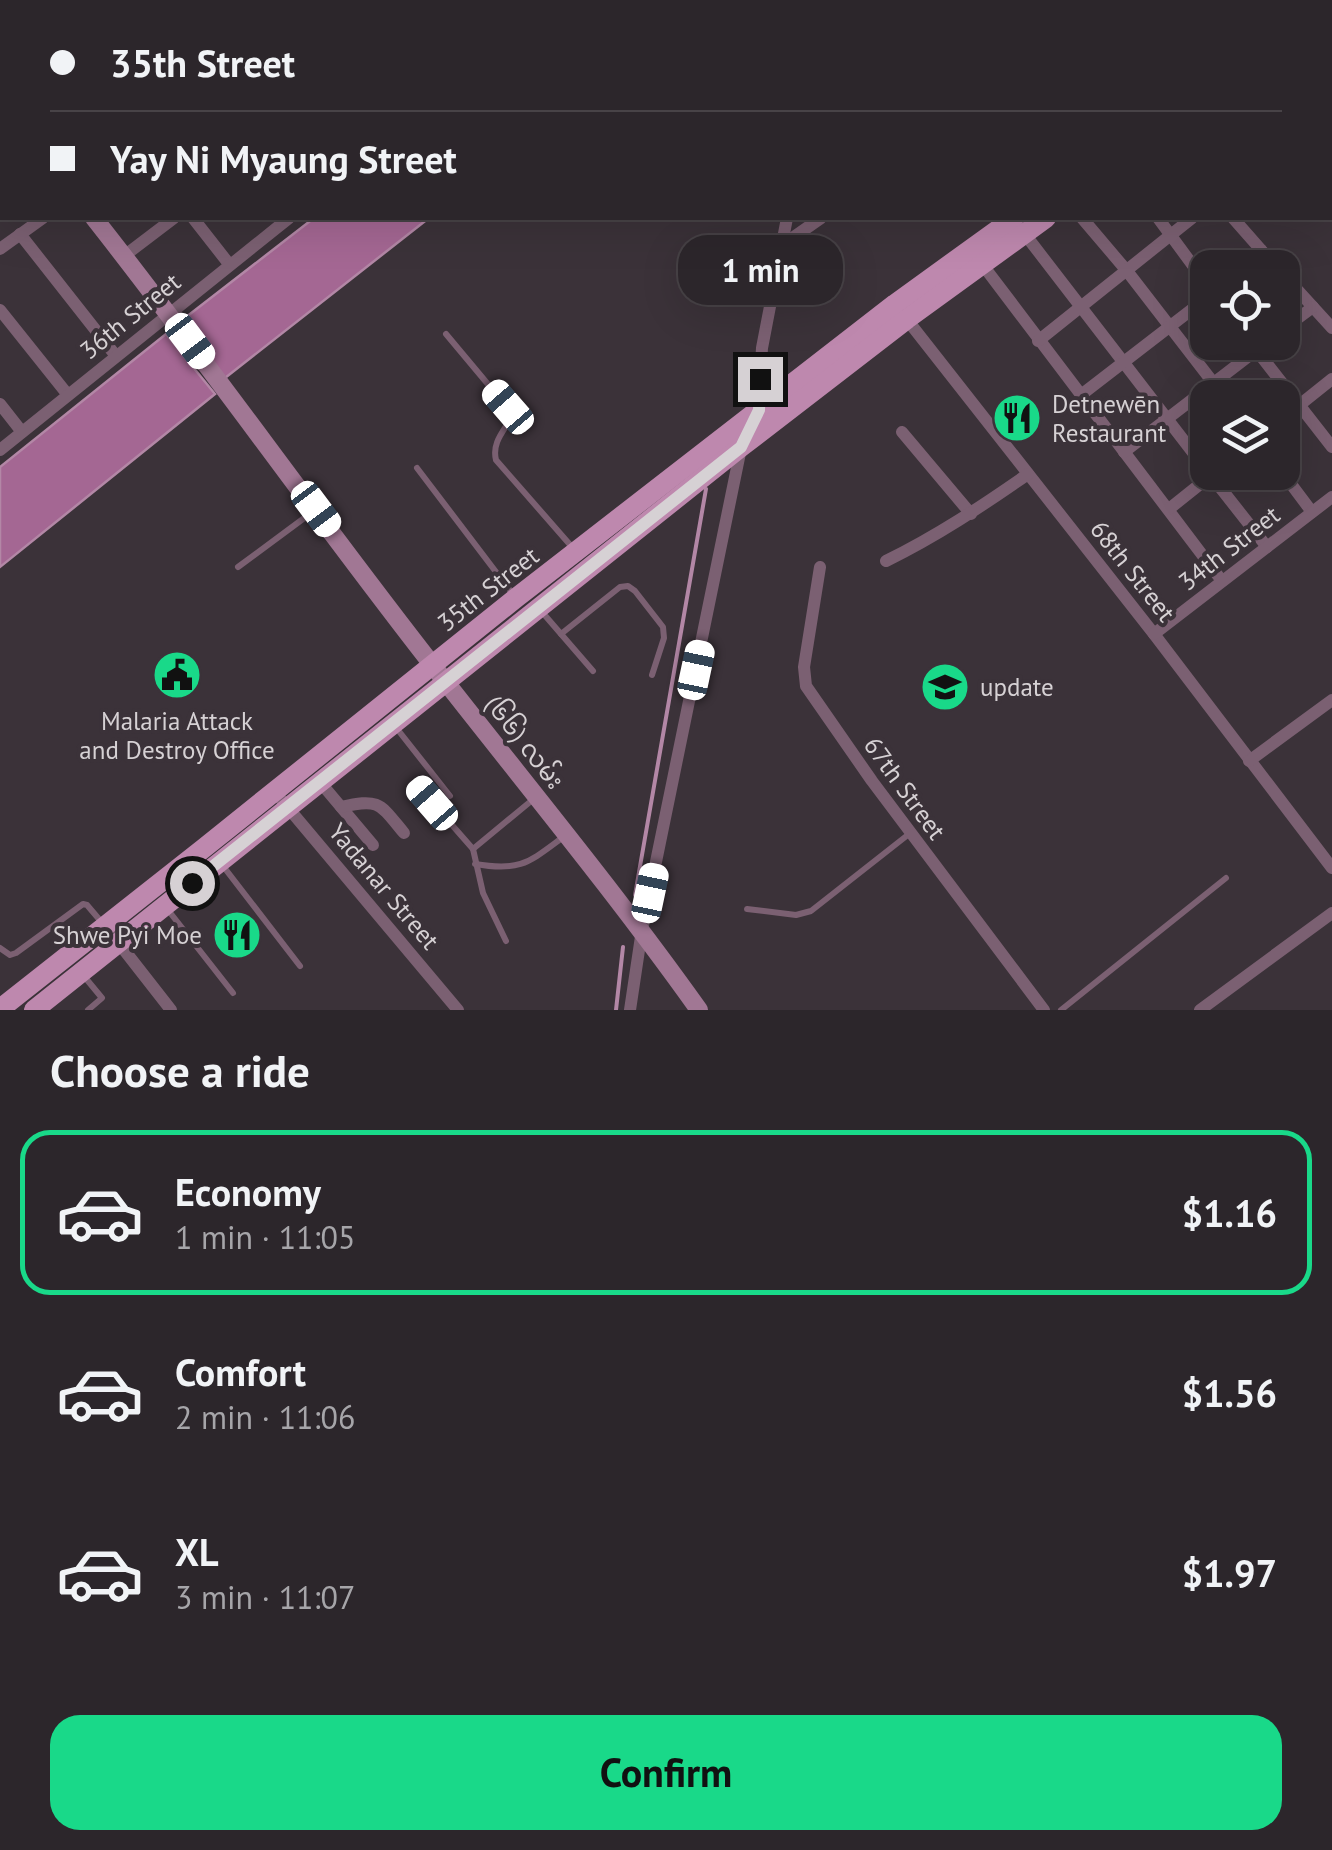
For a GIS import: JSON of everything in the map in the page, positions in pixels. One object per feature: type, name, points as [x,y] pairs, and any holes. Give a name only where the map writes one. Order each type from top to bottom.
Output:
[{"type":"main road","name":"35th Street","points":[[0,1009],[111,934],[281,799],[432,665],[516,598],[741,447],[901,311],[982,264],[1019,226]]},
{"type":"main road","name":"35th Street","points":[[34,1010],[81,972],[111,934],[164,905],[219,862],[281,799],[320,782],[538,608],[589,550],[759,410],[1019,226]]},
{"type":"street","points":[[0,249],[40,220]]},
{"type":"street","name":"(၆၆) လမ်း","points":[[96,220],[170,313],[432,665],[642,930],[700,1010]]},
{"type":"street","points":[[124,256],[171,220]]},
{"type":"street","points":[[195,220],[229,264]]},
{"type":"street","points":[[630,1010],[642,930],[741,447],[759,410],[762,348],[787,220]]},
{"type":"street","points":[[781,246],[819,220]]},
{"type":"street","points":[[1084,220],[1212,380]]},
{"type":"street","points":[[1160,220],[1190,260]]},
{"type":"street","points":[[1038,340],[1190,220]]},
{"type":"street","points":[[1235,220],[1262,250]]},
{"type":"street","name":"36th Street","points":[[0,450],[229,264],[272,222]]},
{"type":"street","points":[[1019,226],[1190,448]]},
{"type":"street","points":[[20,234],[116,356]]},
{"type":"street","points":[[982,264],[1222,581]]},
{"type":"street","points":[[1300,293],[1332,328]]},
{"type":"street","points":[[1300,317],[1313,307]]},
{"type":"street","points":[[0,310],[68,395]]},
{"type":"street","name":"68th Street","points":[[901,311],[1332,868]]},
{"type":"street","points":[[1081,395],[1190,312]]},
{"type":"street","points":[[1216,380],[1240,360]]},
{"type":"street","points":[[1300,404],[1332,379]]},
{"type":"street","points":[[1124,452],[1190,401]]},
{"type":"street","points":[[0,404],[22,432]]},
{"type":"street","points":[[1300,408],[1332,447]]},
{"type":"street","points":[[902,432],[972,514]]},
{"type":"street","points":[[886,561],[972,514],[1028,474]]},
{"type":"street","points":[[1169,509],[1191,490]]},
{"type":"street","points":[[1223,490],[1267,547]]},
{"type":"street","points":[[1296,490],[1312,512]]},
{"type":"street","name":"34th Street","points":[[1154,634],[1332,497]]},
{"type":"street","name":"67th Street","points":[[820,568],[804,668],[806,686],[910,833],[1044,1010]]},
{"type":"street","points":[[1249,762],[1332,700]]},
{"type":"street","points":[[320,782],[373,845]]},
{"type":"street","name":"Yadanar Street","points":[[281,799],[458,1010]]},
{"type":"street","points":[[341,807],[377,803],[404,833]]},
{"type":"street","points":[[1200,1010],[1332,913]]},
{"type":"street","points":[[111,934],[171,1010]]},
{"type":"lane","points":[[446,334],[508,407],[510,420],[496,443],[496,460],[589,550]]},
{"type":"lane","points":[[417,468],[516,598]]},
{"type":"lane","points":[[238,568],[316,509]]},
{"type":"lane","points":[[561,634],[620,587],[628,586],[663,627],[664,638],[652,675]]},
{"type":"lane","points":[[538,608],[592,671]]},
{"type":"lane","points":[[393,724],[450,796]]},
{"type":"lane","points":[[416,784],[473,849],[483,893],[506,941]]},
{"type":"lane","points":[[473,849],[536,796]]},
{"type":"lane","points":[[747,909],[796,915],[811,911],[910,833]]},
{"type":"lane","points":[[474,864],[516,867],[566,834]]},
{"type":"lane","points":[[219,862],[300,966]]},
{"type":"lane","points":[[1062,1010],[1226,878]]},
{"type":"lane","points":[[0,948],[10,956],[16,953],[83,904],[111,934]]},
{"type":"lane","points":[[164,905],[233,993]]},
{"type":"lane","points":[[81,972],[102,998],[88,1010]]},
{"type":"shaded area","points":[[311,220],[426,220],[225,378],[181,321]]},
{"type":"shaded area","points":[[166,334],[215,394],[0,567],[0,467]]},
{"type":"waterway","points":[[635,895],[706,489]]},
{"type":"waterway","points":[[616,1010],[623,947]]},
{"type":"place","name":"Detnewēn Restaurant","points":[[1017,418]]},
{"type":"place","name":"Malaria Attack and Destroy Office","points":[[177,675]]},
{"type":"place","name":"update","points":[[945,687]]},
{"type":"place","name":"Shwe Pyi Moe","points":[[237,935]]},
{"type":"route","points":[[192,883],[741,447],[759,410],[760,379]]}]
